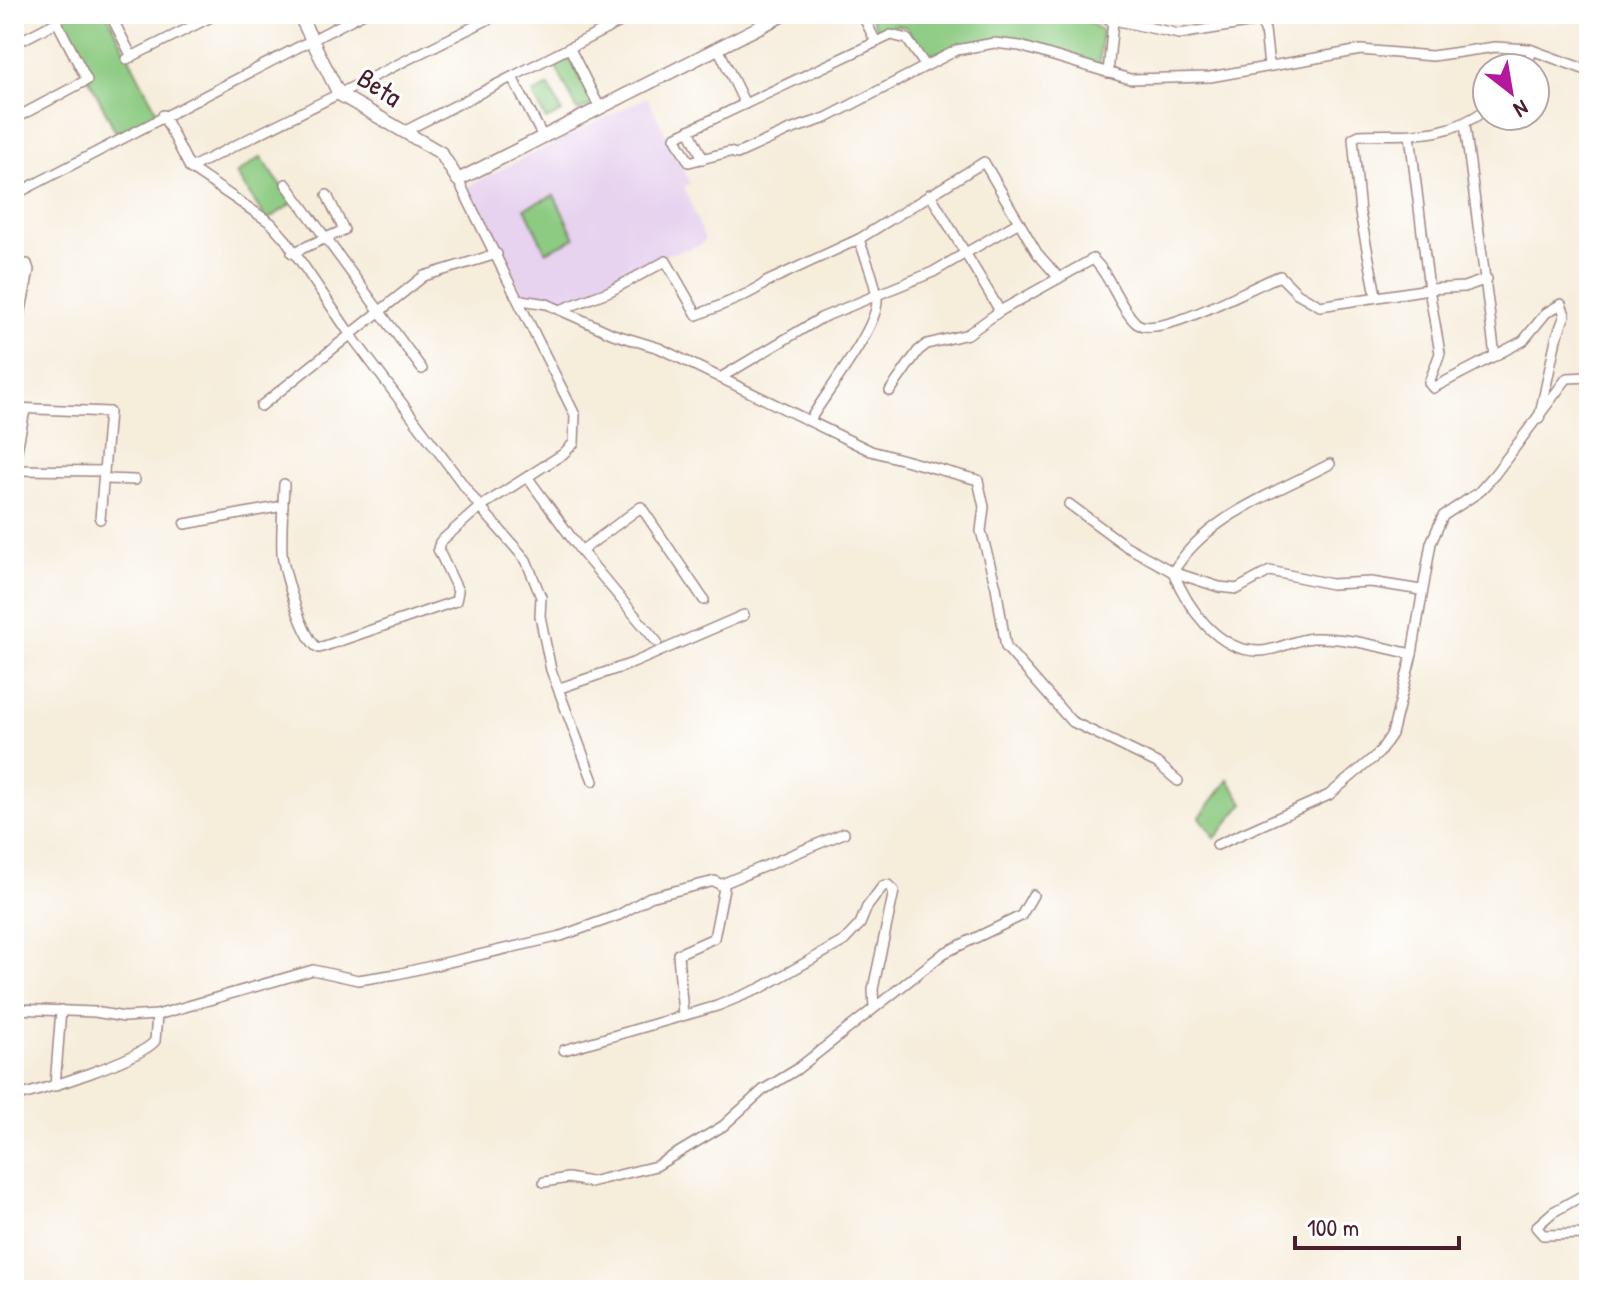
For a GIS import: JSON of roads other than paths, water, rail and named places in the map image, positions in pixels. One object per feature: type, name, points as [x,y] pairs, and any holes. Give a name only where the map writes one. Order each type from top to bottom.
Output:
[{"type":"street","points":[[110,14],[129,58],[217,14]]},
{"type":"street","name":"Beta","points":[[299,14],[339,94],[441,153],[458,180]]},
{"type":"street","points":[[14,195],[362,14]]},
{"type":"street","points":[[190,168],[482,18],[499,14]]},
{"type":"street","points":[[405,131],[636,14]]},
{"type":"street","points":[[284,484],[282,555],[288,583],[310,642],[319,648],[456,601],[458,591],[438,546],[480,507],[528,478],[574,443],[578,422],[521,300],[458,180],[785,14]]},
{"type":"street","points":[[862,14],[875,40]]},
{"type":"street","points":[[1086,14],[1179,34],[1260,21],[1265,30],[1269,66]]},
{"type":"street","points":[[1108,73],[1113,21]]},
{"type":"street","points":[[14,44],[57,22],[87,80],[14,119]]},
{"type":"street","points":[[925,65],[902,36],[875,40],[675,137],[688,162],[729,152],[737,154],[826,118],[957,50],[994,43],[1020,46],[1130,79],[1168,81],[1361,50],[1432,56],[1495,47],[1532,50],[1589,71]]},
{"type":"street","points":[[718,48],[745,104]]},
{"type":"street","points":[[570,49],[600,108]]},
{"type":"street","points":[[512,77],[543,137]]},
{"type":"street","points":[[163,115],[190,168],[271,223],[350,334],[535,575],[551,670],[593,781]]},
{"type":"street","points":[[1376,295],[1352,142],[1359,135],[1439,134],[1471,121]]},
{"type":"street","points":[[1465,125],[1495,356]]},
{"type":"street","points":[[689,130],[703,159]]},
{"type":"street","points":[[1410,135],[1440,353],[1429,383],[1433,388],[1523,341],[1555,306],[1561,304],[1565,309],[1539,419]]},
{"type":"street","points":[[560,310],[610,291],[666,261],[697,315],[740,294],[757,290],[766,282],[859,239],[984,162],[1037,253],[1059,278]]},
{"type":"street","points":[[286,184],[324,240],[422,369]]},
{"type":"street","points":[[930,194],[1000,311]]},
{"type":"street","points":[[292,253],[345,229],[327,195]]},
{"type":"street","points":[[720,378],[821,318],[877,297],[966,253],[1019,222]]},
{"type":"street","points":[[810,420],[847,364],[876,309],[877,297],[859,239]]},
{"type":"street","points":[[261,406],[424,276],[497,254]]},
{"type":"street","points":[[890,391],[918,351],[927,344],[968,334],[1000,311],[1091,260],[1096,261],[1120,304],[1138,326],[1146,329],[1176,322],[1280,276],[1297,293],[1320,306],[1376,295],[1464,287],[1487,279]]},
{"type":"street","points":[[14,264],[27,264],[29,270],[14,345]]},
{"type":"street","points":[[521,300],[560,310],[613,334],[659,348],[871,451],[980,481],[984,507],[981,531],[996,587],[1006,647],[1071,721],[1157,763],[1178,781]]},
{"type":"street","points":[[1217,845],[1329,795],[1379,753],[1392,734],[1412,654],[1431,543],[1443,516],[1479,492],[1539,419],[1567,378],[1589,377]]},
{"type":"street","points":[[14,408],[109,412],[100,519]]},
{"type":"street","points":[[25,410],[14,467],[135,480]]},
{"type":"street","points":[[1173,572],[1184,553],[1222,520],[1330,464]]},
{"type":"street","points":[[528,478],[581,551],[657,642]]},
{"type":"street","points":[[1069,504],[1126,546],[1173,572],[1237,589],[1270,571],[1331,584],[1371,582],[1421,590]]},
{"type":"street","points":[[185,524],[283,506]]},
{"type":"street","points":[[581,551],[641,507],[704,600]]},
{"type":"street","points":[[1173,572],[1184,598],[1203,620],[1230,645],[1244,650],[1261,651],[1313,638],[1412,654]]},
{"type":"street","points":[[560,688],[633,663],[744,615]]},
{"type":"street","points":[[14,1009],[61,1010],[124,1017],[157,1015],[313,970],[358,980],[397,974],[561,936],[678,889],[715,881],[722,884],[844,833]]},
{"type":"street","points":[[683,1015],[678,954],[714,938],[724,892],[722,884]]},
{"type":"street","points":[[564,1050],[761,988],[844,941],[860,924],[867,907],[883,886],[888,885],[894,891],[873,989],[874,1008]]},
{"type":"street","points":[[544,1182],[568,1178],[590,1182],[656,1166],[723,1126],[763,1090],[796,1070],[944,953],[1021,916],[1033,895]]},
{"type":"street","points":[[55,1086],[61,1010]]},
{"type":"street","points":[[14,1097],[55,1086],[143,1052],[155,1041],[157,1015]]},
{"type":"street","points":[[1589,1192],[1553,1212],[1536,1227],[1540,1234],[1589,1234]]}]
